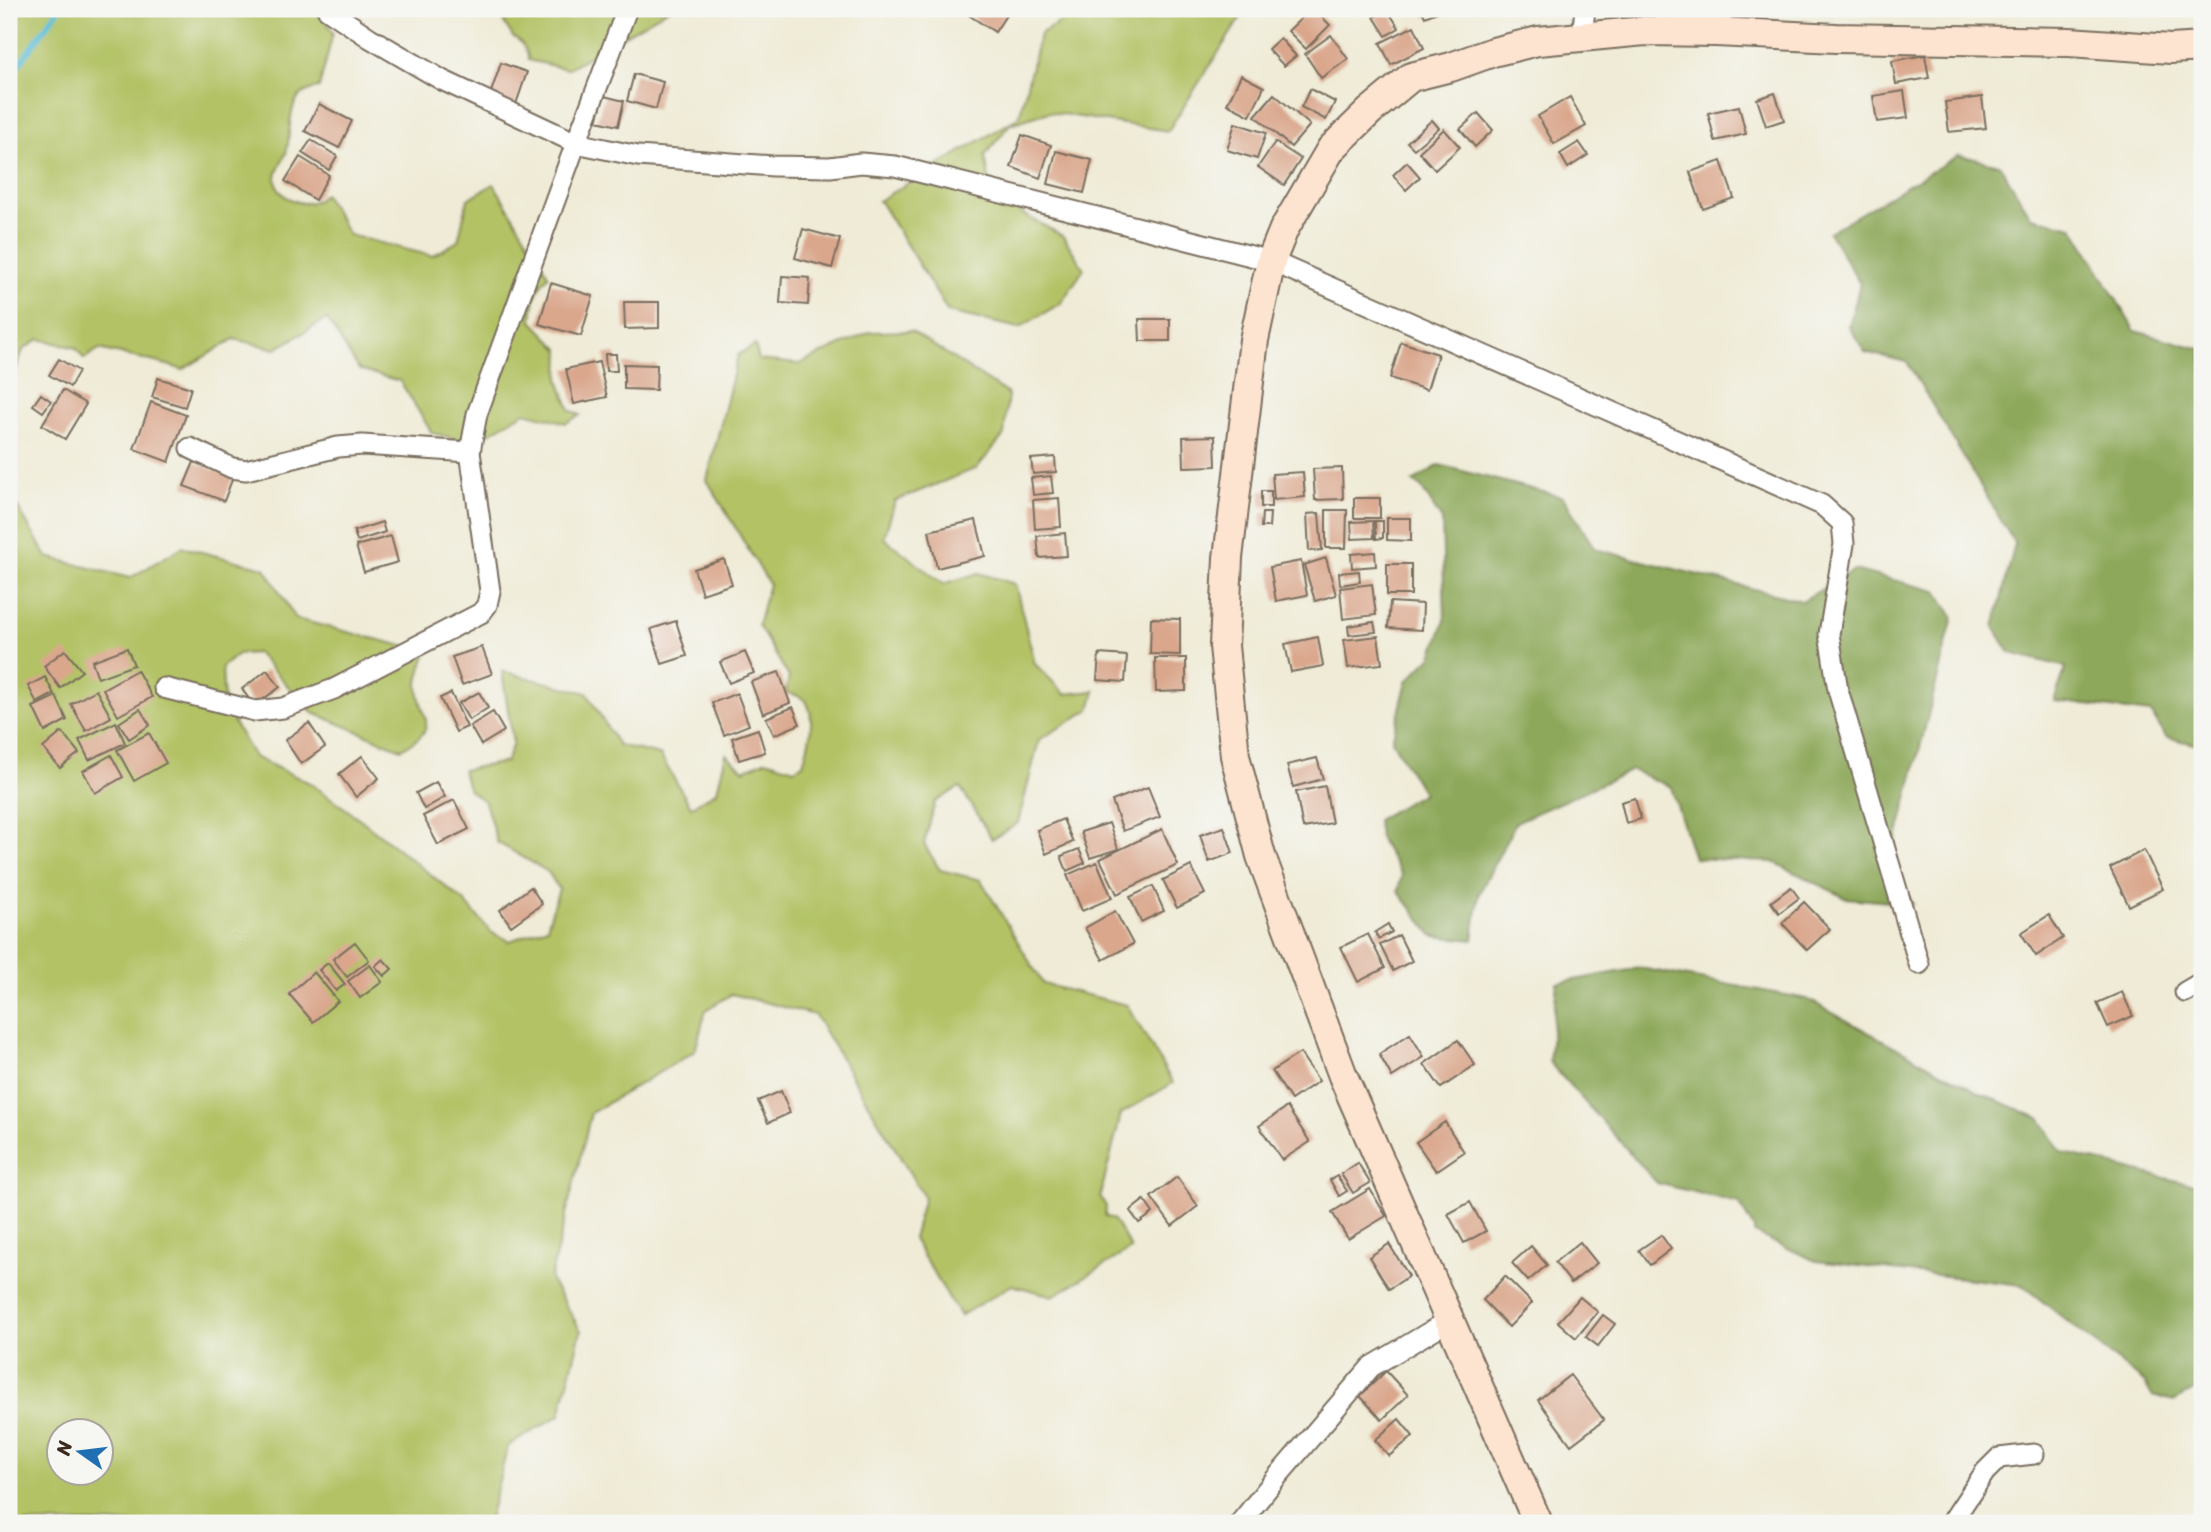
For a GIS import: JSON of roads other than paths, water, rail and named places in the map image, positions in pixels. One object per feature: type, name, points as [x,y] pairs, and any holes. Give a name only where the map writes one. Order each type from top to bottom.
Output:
[{"type":"main road","points":[[1538,1523],[1343,1076],[1261,856],[1235,756],[1224,646],[1228,558],[1248,382],[1271,261],[1284,229],[1331,149],[1370,111],[1411,77],[1538,41],[1645,31],[2069,42],[2171,49],[2202,47]]},
{"type":"street","points":[[327,9],[442,80],[576,143],[652,157],[773,166],[830,167],[861,163],[895,166],[1271,261],[1822,505],[1842,523],[1844,544],[1829,634],[1838,690],[1919,964]]},
{"type":"street","points":[[164,688],[255,711],[283,708],[334,689],[481,613],[487,605],[490,591],[470,452],[477,414],[627,9]]},
{"type":"street","points":[[1582,37],[1585,9]]},
{"type":"street","points":[[190,448],[232,468],[246,470],[338,447],[470,452]]},
{"type":"street","points":[[2185,992],[2202,982]]},
{"type":"street","points":[[1240,1523],[1371,1367],[1448,1321]]},
{"type":"street","points":[[1951,1523],[1985,1472],[1999,1458],[2034,1454]]},
{"type":"waterway","points":[[9,78],[59,9]]}]
